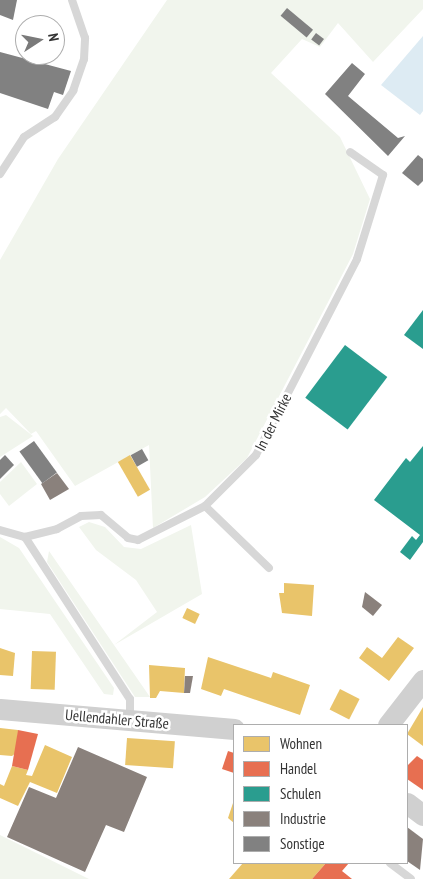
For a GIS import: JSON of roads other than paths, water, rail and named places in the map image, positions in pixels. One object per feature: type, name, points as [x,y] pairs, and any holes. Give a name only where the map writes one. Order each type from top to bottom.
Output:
[{"type":"main road","points":[[389,724],[423,680]]},
{"type":"main road","name":"Uellendahler Straße","points":[[0,709],[233,729]]},
{"type":"main road","points":[[408,805],[423,815]]},
{"type":"lane","points":[[0,174],[24,137],[55,117],[73,90],[84,59],[85,38],[72,0]]},
{"type":"lane","name":"In der Mirke","points":[[0,530],[25,537],[57,529],[81,516],[101,515],[128,538],[138,540],[205,506],[256,455],[357,259],[383,175],[350,152]]},
{"type":"lane","points":[[205,506],[269,568]]},
{"type":"lane","points":[[25,537],[130,699],[130,720]]},
{"type":"lane","points":[[391,864],[411,879]]}]
